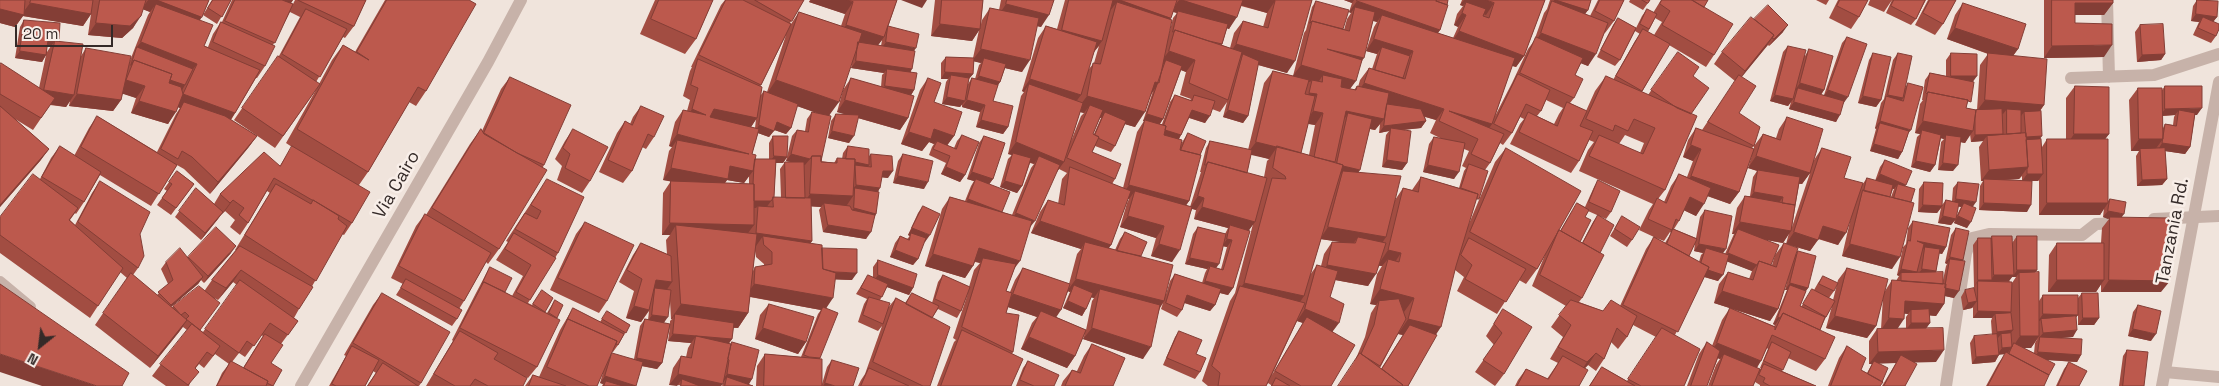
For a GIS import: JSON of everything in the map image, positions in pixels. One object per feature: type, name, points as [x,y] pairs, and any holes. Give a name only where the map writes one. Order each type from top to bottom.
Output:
[{"type":"street","name":"Via Cairo","points":[[301,386],[488,62],[521,0]]},
{"type":"street","points":[[2107,0],[2109,77]]},
{"type":"street","points":[[2071,78],[2154,75],[2219,54]]},
{"type":"street","name":"Tanzania Rd.","points":[[2162,386],[2219,82]]},
{"type":"street","points":[[1946,386],[1966,253],[1972,238],[1989,234],[2082,235],[2096,224],[2219,216]]},
{"type":"street","points":[[0,282],[37,312]]},
{"type":"street","points":[[2165,372],[2219,377]]},
{"type":"building","points":[[0,0],[25,0],[24,15],[0,9]]},
{"type":"building","points":[[31,0],[93,0],[91,14],[30,3]]},
{"type":"building","points":[[100,0],[146,0],[141,16],[130,26],[96,23]]},
{"type":"building","points":[[157,0],[209,0],[202,17]]},
{"type":"building","points":[[213,0],[231,0],[222,17],[208,8]]},
{"type":"building","points":[[235,0],[282,0],[293,4],[275,43],[225,21]]},
{"type":"building","points":[[298,0],[366,0],[354,26]]},
{"type":"building","points":[[387,0],[469,0],[476,4],[426,91],[418,87],[368,172],[297,129],[343,45],[369,60],[357,52]]},
{"type":"building","points":[[659,0],[713,0],[696,39],[651,19]]},
{"type":"building","points":[[726,0],[743,0],[791,24],[761,85],[699,55]]},
{"type":"building","points":[[755,0],[804,0],[792,21]]},
{"type":"building","points":[[847,0],[897,0],[884,37],[846,25],[853,2]]},
{"type":"building","points":[[942,0],[983,0],[980,29],[940,24]]},
{"type":"building","points":[[1007,0],[1054,0],[1049,15],[1006,4]]},
{"type":"building","points":[[1069,0],[1113,0],[1102,41],[1062,30]]},
{"type":"building","points":[[1120,0],[1177,0],[1171,18]]},
{"type":"building","points":[[1182,0],[1243,0],[1237,17]]},
{"type":"building","points":[[1271,0],[1312,0],[1295,61],[1236,44],[1243,21],[1268,28],[1275,1]]},
{"type":"building","points":[[1357,0],[1437,0],[1448,5],[1440,30]]},
{"type":"building","points":[[1448,0],[1447,5],[1436,1]]},
{"type":"building","points":[[1486,0],[1545,0],[1524,56],[1459,31],[1466,15],[1462,13],[1466,2],[1486,9],[1483,16],[1489,18],[1494,3]]},
{"type":"building","points":[[1556,0],[1591,0],[1588,10]]},
{"type":"building","points":[[1600,0],[1624,0],[1614,21],[1595,11]]},
{"type":"building","points":[[1662,0],[1692,0],[1733,24],[1714,55],[1662,25],[1670,11],[1660,4]]},
{"type":"building","points":[[1692,0],[1708,0],[1704,7]]},
{"type":"building","points":[[1840,0],[1868,0],[1859,17],[1837,6]]},
{"type":"building","points":[[1894,0],[1925,0],[1916,19],[1891,6]]},
{"type":"building","points":[[1930,0],[1956,0],[1943,24],[1923,13]]},
{"type":"building","points":[[2052,0],[2113,0],[2113,3],[2075,3],[2075,23],[2112,24],[2112,45],[2052,46]]},
{"type":"building","points":[[2197,0],[2218,1],[2217,17],[2196,14]]},
{"type":"building","points":[[1316,1],[1349,10],[1343,29],[1312,21],[1310,23]]},
{"type":"building","points":[[1552,1],[1608,23],[1596,54],[1541,33]]},
{"type":"building","points":[[1117,2],[1172,20],[1159,83],[1155,82],[1145,112],[1087,96],[1093,63],[1100,64]]},
{"type":"building","points":[[1963,3],[2026,24],[2018,49],[1955,28]]},
{"type":"building","points":[[156,4],[213,25],[204,46],[260,70],[235,113],[183,94],[197,64],[141,42]]},
{"type":"building","points":[[1768,5],[1788,25],[1774,39],[1772,38],[1774,35],[1754,19]]},
{"type":"building","points":[[1355,7],[1375,12],[1364,58],[1327,49],[1362,60],[1356,81],[1301,65],[1312,21],[1349,31]]},
{"type":"building","points":[[990,8],[1039,18],[1030,60],[981,49]]},
{"type":"building","points":[[306,9],[347,29],[320,77],[282,54]]},
{"type":"building","points":[[1647,9],[1657,14],[1649,29],[1640,24]]},
{"type":"building","points":[[1178,11],[1228,24],[1222,44],[1175,30],[1173,32]]},
{"type":"building","points":[[799,12],[862,33],[839,102],[776,80]]},
{"type":"building","points":[[1382,15],[1515,58],[1492,124],[1449,111],[1504,134],[1490,163],[1471,154],[1478,139],[1439,121],[1444,109],[1364,83],[1369,68],[1405,79],[1413,51],[1374,39]]},
{"type":"building","points":[[1751,17],[1774,35],[1745,71],[1722,52]]},
{"type":"building","points":[[2203,17],[2219,24],[2216,36],[2198,28]]},
{"type":"building","points":[[1618,18],[1636,28],[1620,60],[1601,50]]},
{"type":"building","points":[[24,20],[60,23],[59,39],[48,40],[46,55],[20,51]]},
{"type":"building","points":[[221,22],[275,46],[265,66],[213,42]]},
{"type":"building","points":[[2163,24],[2165,54],[2142,55],[2140,25]]},
{"type":"building","points":[[888,26],[919,34],[916,48],[886,42]]},
{"type":"building","points":[[1046,26],[1097,42],[1081,95],[1030,79]]},
{"type":"building","points":[[1643,29],[1670,44],[1642,91],[1616,76]]},
{"type":"building","points":[[1175,30],[1242,52],[1228,100],[1189,83],[1195,60],[1169,51]]},
{"type":"building","points":[[1536,37],[1583,58],[1575,75],[1583,79],[1574,98],[1520,73]]},
{"type":"building","points":[[1847,37],[1867,44],[1848,97],[1828,90]]},
{"type":"building","points":[[55,41],[83,44],[74,95],[44,90]]},
{"type":"building","points":[[858,42],[915,51],[912,69],[856,61]]},
{"type":"building","points":[[1788,46],[1806,50],[1793,99],[1775,95]]},
{"type":"building","points":[[137,47],[193,69],[185,85],[170,80],[172,74],[134,60],[131,65]]},
{"type":"building","points":[[1382,47],[1410,56],[1403,78],[1375,70]]},
{"type":"building","points":[[86,48],[131,56],[121,100],[77,94]]},
{"type":"building","points":[[1809,49],[1833,56],[1824,90],[1800,83]]},
{"type":"building","points":[[1678,52],[1699,67],[1693,76],[1709,88],[1691,114],[1677,108],[1651,90]]},
{"type":"building","points":[[1873,53],[1891,57],[1881,100],[1863,96]]},
{"type":"building","points":[[1898,53],[1912,56],[1903,98],[1888,95]]},
{"type":"building","points":[[1951,53],[1977,54],[1977,76],[1951,76]]},
{"type":"building","points":[[1988,53],[2047,59],[2044,105],[1985,100]]},
{"type":"building","points":[[1243,54],[1259,61],[1248,116],[1228,110]]},
{"type":"building","points":[[278,56],[320,84],[283,136],[242,108]]},
{"type":"building","points":[[946,57],[974,58],[973,74],[945,72]]},
{"type":"building","points":[[984,58],[1006,64],[1000,82],[979,76]]},
{"type":"building","points":[[698,59],[762,87],[757,118],[714,109],[710,117],[759,129],[752,154],[756,155],[753,171],[730,166],[728,179],[671,168],[677,140],[749,154],[677,134],[683,110],[706,115],[692,109],[698,88],[691,85]]},
{"type":"building","points":[[134,60],[172,74],[169,83],[181,87],[183,94],[176,112],[139,101],[145,86],[126,80]]},
{"type":"building","points":[[1166,60],[1182,66],[1163,119],[1147,114]]},
{"type":"building","points":[[1,63],[55,98],[41,118],[0,94]]},
{"type":"building","points":[[887,69],[917,73],[914,90],[885,86]]},
{"type":"building","points":[[1273,71],[1309,80],[1305,94],[1315,96],[1301,153],[1256,142]]},
{"type":"building","points":[[1930,73],[1974,82],[1971,102],[1928,92],[1927,94]]},
{"type":"building","points":[[1518,74],[1550,90],[1541,111],[1526,104],[1512,133],[1494,124]]},
{"type":"building","points":[[951,75],[969,78],[965,101],[947,97]]},
{"type":"building","points":[[1323,75],[1342,79],[1341,87],[1356,90],[1357,86],[1389,93],[1384,119],[1346,111],[1335,162],[1314,157],[1323,113],[1313,111],[1317,94],[1309,93],[1312,80],[1322,82]]},
{"type":"building","points":[[1739,75],[1756,86],[1739,113],[1760,127],[1754,146],[1708,122]]},
{"type":"building","points":[[1606,76],[1697,116],[1665,190],[1589,156],[1599,135],[1643,154],[1655,128],[1634,119],[1628,131],[1615,125],[1613,131],[1586,119]]},
{"type":"building","points":[[510,77],[571,105],[544,165],[517,153],[484,133]]},
{"type":"building","points":[[851,78],[914,96],[908,118],[845,100]]},
{"type":"building","points":[[928,78],[941,83],[934,102],[962,112],[954,136],[934,129],[931,139],[909,132]]},
{"type":"building","points":[[972,78],[998,85],[993,101],[1013,106],[1008,127],[981,120],[985,105],[967,100]]},
{"type":"building","points":[[1908,83],[1923,87],[1911,130],[1880,121],[1886,96],[1903,101]]},
{"type":"building","points":[[1029,84],[1083,103],[1064,162],[1016,142]]},
{"type":"building","points":[[2075,86],[2109,87],[2109,134],[2074,134]]},
{"type":"building","points":[[2165,86],[2202,86],[2202,108],[2165,109]]},
{"type":"building","points":[[1798,88],[1844,101],[1840,115],[1794,102]]},
{"type":"building","points":[[2138,88],[2162,88],[2163,139],[2139,139]]},
{"type":"building","points":[[764,91],[798,104],[791,128],[777,122],[774,131],[759,125]]},
{"type":"building","points":[[1928,92],[1968,100],[1966,108],[1976,110],[1973,131],[1923,121]]},
{"type":"building","points":[[1175,95],[1192,101],[1194,95],[1215,101],[1210,116],[1192,110],[1181,135],[1165,130],[1166,126],[1164,125]]},
{"type":"building","points":[[184,102],[225,116],[257,136],[218,182],[192,157],[182,151],[178,159],[161,149]]},
{"type":"building","points":[[1567,102],[1587,111],[1580,126],[1593,131],[1579,161],[1519,132],[1528,112],[1557,126]]},
{"type":"building","points":[[1387,104],[1421,109],[1426,121],[1384,126]]},
{"type":"building","points":[[1090,105],[1103,110],[1093,134],[1099,137],[1092,152],[1121,164],[1115,179],[1067,158]]},
{"type":"building","points":[[0,106],[49,149],[0,205]]},
{"type":"building","points":[[641,106],[664,116],[654,137],[648,134],[632,171],[608,160],[625,121],[632,125]]},
{"type":"building","points":[[2002,109],[2003,134],[1975,135],[1976,110]]},
{"type":"building","points":[[2007,109],[2021,110],[2021,133],[2007,134]]},
{"type":"building","points":[[2179,110],[2195,113],[2190,147],[2162,143],[2165,124],[2176,126]]},
{"type":"building","points":[[2041,111],[2042,136],[2026,137],[2024,112]]},
{"type":"building","points":[[812,112],[831,116],[821,161],[821,156],[812,156],[810,159],[791,154],[797,130],[808,132]]},
{"type":"building","points":[[1105,112],[1126,121],[1115,146],[1095,135]]},
{"type":"building","points":[[1348,113],[1372,119],[1360,170],[1337,163]]},
{"type":"building","points":[[836,114],[859,115],[854,136],[832,131]]},
{"type":"building","points":[[97,116],[177,165],[159,194],[81,147]]},
{"type":"building","points":[[1787,117],[1823,129],[1810,173],[1756,156],[1763,134],[1780,140]]},
{"type":"building","points":[[1145,120],[1166,126],[1164,135],[1182,140],[1180,150],[1201,155],[1189,201],[1129,185]]},
{"type":"building","points":[[1880,123],[1909,131],[1902,152],[1874,144]]},
{"type":"building","points":[[1391,128],[1411,131],[1407,163],[1387,160]]},
{"type":"building","points":[[1696,128],[1754,149],[1739,192],[1691,176],[1701,149],[1691,145]]},
{"type":"building","points":[[481,129],[484,134],[547,170],[499,249],[432,208]]},
{"type":"building","points":[[573,129],[608,147],[590,181],[565,168],[570,154],[563,148]]},
{"type":"building","points":[[1922,130],[1941,135],[1935,165],[1916,161]]},
{"type":"building","points":[[1188,133],[1206,141],[1200,155],[1181,150]]},
{"type":"building","points":[[2026,133],[2028,167],[1989,170],[1987,136]]},
{"type":"building","points":[[962,135],[979,142],[965,175],[946,167],[950,156],[933,149],[937,141],[956,149]]},
{"type":"building","points":[[1946,135],[1961,137],[1958,165],[1943,163]]},
{"type":"building","points":[[773,136],[788,136],[787,157],[774,156]]},
{"type":"building","points":[[984,136],[1005,143],[993,179],[972,172]]},
{"type":"building","points":[[1434,137],[1465,143],[1459,172],[1428,165]]},
{"type":"building","points":[[2041,139],[2043,174],[2027,174],[2026,140]]},
{"type":"building","points":[[2047,139],[2108,139],[2108,203],[2047,203]]},
{"type":"building","points":[[1210,141],[1252,150],[1247,173],[1208,162],[1205,165]]},
{"type":"building","points":[[60,146],[101,172],[84,202],[42,177]]},
{"type":"building","points":[[292,146],[370,192],[352,223],[274,178],[248,223],[239,215],[244,208],[233,200],[230,203],[220,194],[264,152],[280,166]]},
{"type":"building","points":[[848,146],[869,149],[869,165],[855,162],[855,159],[846,159]]},
{"type":"building","points":[[1277,146],[1343,165],[1304,296],[1244,283],[1272,178],[1286,179],[1285,176],[1273,168]]},
{"type":"building","points":[[1506,148],[1581,191],[1537,269],[1470,232]]},
{"type":"building","points":[[1822,148],[1851,157],[1844,178],[1863,183],[1846,233],[1823,226],[1818,240],[1794,232]]},
{"type":"building","points":[[2165,148],[2167,179],[2142,180],[2140,149]]},
{"type":"building","points":[[1013,153],[1031,158],[1022,186],[1005,181]]},
{"type":"building","points":[[871,154],[892,156],[893,171],[883,171],[880,188],[856,185],[855,165],[871,167]]},
{"type":"building","points":[[903,154],[933,161],[928,182],[898,176]]},
{"type":"building","points":[[812,156],[821,156],[821,162],[837,163],[837,158],[855,159],[853,196],[810,194]]},
{"type":"building","points":[[1039,156],[1060,165],[1035,221],[1016,213]]},
{"type":"building","points":[[755,159],[776,159],[774,197],[771,201],[754,201]]},
{"type":"building","points":[[1885,160],[1912,171],[1906,185],[1880,174]]},
{"type":"building","points":[[785,162],[804,162],[805,198],[786,198]]},
{"type":"building","points":[[1208,162],[1267,178],[1255,222],[1202,207],[1204,198],[1198,196]]},
{"type":"building","points":[[1469,164],[1488,171],[1479,199],[1477,199],[1478,194],[1461,188]]},
{"type":"building","points":[[1070,167],[1131,191],[1111,245],[1040,221],[1048,200],[1064,205]]},
{"type":"building","points":[[1758,170],[1800,177],[1795,205],[1782,203],[1783,197],[1754,192]]},
{"type":"building","points":[[177,171],[194,184],[176,208],[162,198],[172,184],[169,182]]},
{"type":"building","points":[[1343,171],[1401,176],[1386,237],[1328,227]]},
{"type":"building","points":[[33,174],[78,208],[69,220],[123,268],[98,306],[0,235],[0,217]]},
{"type":"building","points":[[1679,174],[1711,188],[1704,204],[1690,197],[1679,221],[1676,219],[1672,230],[1648,219],[1657,198],[1666,203]]},
{"type":"building","points":[[1421,177],[1478,194],[1456,266],[1441,327],[1408,319],[1414,298],[1380,289],[1388,259],[1399,262],[1401,253],[1388,250],[1403,188],[1418,192]]},
{"type":"building","points":[[1867,178],[1893,185],[1890,197],[1864,191]]},
{"type":"building","points":[[547,179],[584,197],[558,253],[515,229],[525,213],[537,219],[541,211],[531,205]]},
{"type":"building","points":[[976,179],[1010,192],[1002,212],[968,199]]},
{"type":"building","points":[[1984,179],[2032,181],[2031,205],[1984,203]]},
{"type":"building","points":[[1598,180],[1620,191],[1611,212],[1589,202]]},
{"type":"building","points":[[100,181],[150,212],[140,234],[144,256],[138,268],[78,222]]},
{"type":"building","points":[[671,181],[754,184],[754,225],[670,223]]},
{"type":"building","points":[[1924,182],[1943,183],[1942,206],[1923,205]]},
{"type":"building","points":[[1958,182],[1979,184],[1976,202],[1956,199]]},
{"type":"building","points":[[276,184],[311,204],[313,200],[339,216],[338,219],[347,226],[316,281],[245,235]]},
{"type":"building","points":[[1898,184],[1915,189],[1911,202],[1894,198]]},
{"type":"building","points":[[196,188],[223,212],[205,233],[179,211]]},
{"type":"building","points":[[855,188],[879,192],[876,214],[854,208]]},
{"type":"building","points":[[1863,190],[1914,203],[1900,257],[1850,244]]},
{"type":"building","points":[[1135,191],[1192,207],[1180,250],[1159,244],[1164,226],[1128,216]]},
{"type":"building","points":[[1745,196],[1795,205],[1791,231],[1740,222]]},
{"type":"building","points":[[773,197],[811,198],[812,241],[756,233],[758,206],[773,207]]},
{"type":"building","points":[[950,197],[1032,221],[1020,261],[979,248],[973,266],[933,254]]},
{"type":"building","points":[[2110,199],[2126,202],[2124,214],[2108,211]]},
{"type":"building","points":[[1946,200],[1959,203],[1956,219],[1943,216]]},
{"type":"building","points":[[824,203],[850,206],[852,210],[875,215],[871,232],[828,225]]},
{"type":"building","points":[[1577,203],[1589,210],[1585,217],[1591,220],[1580,242],[1561,231]]},
{"type":"building","points":[[1964,203],[1976,208],[1971,222],[1958,216]]},
{"type":"building","points":[[923,206],[940,214],[930,235],[912,228]]},
{"type":"building","points":[[1705,210],[1732,216],[1726,249],[1699,244]]},
{"type":"building","points":[[425,214],[491,253],[464,301],[399,266]]},
{"type":"building","points":[[1598,215],[1614,225],[1600,253],[1583,243]]},
{"type":"building","points":[[1622,216],[1640,227],[1632,240],[1615,229]]},
{"type":"building","points":[[2110,217],[2170,218],[2170,281],[2109,280]]},
{"type":"building","points":[[1913,221],[1950,228],[1946,247],[1917,241],[1924,244],[1917,272],[1901,269],[1908,240],[1910,241]]},
{"type":"building","points":[[585,222],[634,245],[607,301],[558,278]]},
{"type":"building","points":[[676,225],[757,234],[748,313],[681,304]]},
{"type":"building","points":[[1230,225],[1250,231],[1233,288],[1205,281],[1210,266],[1223,270],[1232,240],[1227,239]]},
{"type":"building","points":[[216,227],[236,246],[208,276],[188,257]]},
{"type":"building","points":[[1198,227],[1226,234],[1219,264],[1190,258]]},
{"type":"building","points":[[1956,228],[1969,231],[1963,260],[1950,257]]},
{"type":"building","points":[[1673,229],[1697,239],[1689,256],[1667,244]]},
{"type":"building","points":[[1738,229],[1779,245],[1771,265],[1759,261],[1757,265],[1728,253]]},
{"type":"building","points":[[1559,230],[1604,255],[1582,298],[1540,275]]},
{"type":"building","points":[[1125,232],[1147,242],[1141,256],[1117,251]]},
{"type":"building","points":[[514,233],[556,258],[530,300],[516,292],[531,265],[505,249]]},
{"type":"building","points":[[911,233],[926,238],[918,259],[895,250],[900,236],[909,240]]},
{"type":"building","points":[[763,236],[822,245],[823,269],[836,273],[833,298],[754,284],[755,267],[772,264],[772,252],[764,245]]},
{"type":"building","points":[[1992,236],[2012,236],[2014,275],[1994,275]]},
{"type":"building","points":[[2017,236],[2037,236],[2037,270],[2017,270]]},
{"type":"building","points":[[1358,237],[1386,243],[1376,274],[1327,265],[1332,242],[1355,243]]},
{"type":"building","points":[[1654,237],[1709,267],[1678,332],[1623,305]]},
{"type":"building","points":[[1469,238],[1526,269],[1506,302],[1465,279],[1472,265],[1461,255]]},
{"type":"building","points":[[1978,238],[1991,238],[1992,280],[1978,280]]},
{"type":"building","points":[[1085,242],[1173,265],[1164,301],[1076,279]]},
{"type":"building","points":[[641,243],[671,256],[672,282],[656,280],[649,310],[634,306],[642,279],[627,270]]},
{"type":"building","points":[[1784,243],[1798,248],[1778,309],[1722,291],[1728,272],[1753,280],[1759,261],[1776,267]]},
{"type":"building","points":[[2057,243],[2104,243],[2104,280],[2057,280]]},
{"type":"building","points":[[240,246],[313,287],[299,309],[241,270],[226,288],[212,280]]},
{"type":"building","points":[[1925,247],[1940,249],[1936,271],[1922,269]]},
{"type":"building","points":[[180,248],[203,277],[171,305],[158,292],[173,280],[166,262]]},
{"type":"building","points":[[822,248],[857,249],[857,273],[835,272],[823,269]]},
{"type":"building","points":[[1706,248],[1729,255],[1723,275],[1708,270],[1709,267],[1701,263]]},
{"type":"building","points":[[1798,251],[1816,256],[1808,288],[1790,283]]},
{"type":"building","points":[[983,258],[1016,264],[1006,291],[1012,293],[1006,313],[1019,315],[1013,352],[962,327]]},
{"type":"building","points":[[1950,259],[1965,261],[1959,291],[1945,288]]},
{"type":"building","points":[[878,260],[917,274],[913,288],[878,275]]},
{"type":"building","points":[[1317,265],[1338,271],[1330,297],[1344,304],[1339,323],[1305,309]]},
{"type":"building","points":[[490,267],[512,278],[505,292],[484,282],[482,284]]},
{"type":"building","points":[[1023,268],[1070,284],[1061,310],[1013,294]]},
{"type":"building","points":[[1847,268],[1888,279],[1876,326],[1835,316]]},
{"type":"building","points":[[1943,272],[1943,284],[1901,281],[1901,273]]},
{"type":"building","points":[[2039,272],[2039,336],[2020,336],[2019,273]]},
{"type":"building","points":[[131,273],[187,320],[158,356],[103,313]]},
{"type":"building","points":[[1175,274],[1221,289],[1215,305],[1187,295],[1182,310],[1166,303]]},
{"type":"building","points":[[868,275],[888,284],[882,297],[861,288]]},
{"type":"building","points":[[943,275],[970,287],[961,311],[935,299]]},
{"type":"building","points":[[1823,276],[1838,283],[1834,291],[1819,284]]},
{"type":"building","points":[[406,279],[462,310],[457,319],[401,288]]},
{"type":"building","points":[[240,280],[298,321],[288,335],[270,323],[254,346],[247,341],[239,353],[205,329]]},
{"type":"building","points":[[1892,280],[1946,284],[1944,304],[1905,301],[1904,319],[1889,318]]},
{"type":"building","points":[[1978,281],[2012,282],[2011,312],[1978,311]]},
{"type":"building","points":[[484,282],[560,320],[537,367],[460,328]]},
{"type":"building","points":[[0,284],[129,373],[122,386],[97,386],[0,354]]},
{"type":"building","points":[[1074,285],[1093,293],[1086,309],[1068,301]]},
{"type":"building","points":[[1790,285],[1806,291],[1800,306],[1825,317],[1820,330],[1783,313],[1780,318],[1778,317]]},
{"type":"building","points":[[199,286],[220,303],[200,330],[186,319],[189,316],[185,312],[181,315],[173,306]]},
{"type":"building","points":[[1240,286],[1305,303],[1266,386],[1218,386],[1220,373],[1212,366]]},
{"type":"building","points":[[655,288],[671,290],[668,317],[652,315]]},
{"type":"building","points":[[1974,288],[1977,301],[1968,303],[1965,290]]},
{"type":"building","points":[[1100,289],[1160,305],[1151,347],[1092,328]]},
{"type":"building","points":[[1812,289],[1835,301],[1826,317],[1803,304]]},
{"type":"building","points":[[542,290],[553,298],[545,312],[533,304]]},
{"type":"building","points":[[382,293],[450,332],[421,383],[353,343]]},
{"type":"building","points":[[912,293],[939,306],[932,318],[906,304]]},
{"type":"building","points":[[2082,293],[2098,293],[2099,318],[2083,318]]},
{"type":"building","points":[[2043,295],[2078,295],[2078,315],[2043,314]]},
{"type":"building","points":[[869,297],[890,303],[883,324],[863,315]]},
{"type":"building","points":[[896,298],[950,327],[930,386],[923,386],[873,362]]},
{"type":"building","points":[[1399,299],[1406,319],[1380,366],[1361,354],[1374,325],[1379,301]]},
{"type":"building","points":[[555,300],[563,305],[557,318],[549,313]]},
{"type":"building","points":[[1571,300],[1603,311],[1611,300],[1637,316],[1627,337],[1617,328],[1604,359],[1596,353],[1587,362],[1558,347],[1571,325],[1559,315]]},
{"type":"building","points":[[769,304],[814,317],[806,342],[763,328]]},
{"type":"building","points":[[2138,305],[2161,311],[2156,334],[2133,329]]},
{"type":"building","points":[[823,307],[838,313],[820,358],[809,357],[804,355]]},
{"type":"building","points":[[573,308],[624,334],[618,345],[616,344],[617,341],[567,320]]},
{"type":"building","points":[[1730,308],[1775,327],[1775,330],[1783,313],[1835,337],[1825,359],[1772,335],[1761,361],[1717,343]]},
{"type":"building","points":[[1503,309],[1532,327],[1504,374],[1483,360],[1502,333],[1494,324]]},
{"type":"building","points":[[1929,309],[1930,323],[1911,323],[1911,310]]},
{"type":"building","points":[[607,311],[630,325],[626,333],[602,319]]},
{"type":"building","points":[[1041,311],[1086,330],[1075,356],[1029,337]]},
{"type":"building","points":[[2011,313],[2013,330],[1997,332],[1995,314]]},
{"type":"building","points":[[675,314],[734,323],[732,339],[673,334]]},
{"type":"building","points":[[2076,316],[2077,330],[2043,333],[2041,319]]},
{"type":"building","points":[[1307,317],[1355,345],[1331,386],[1301,386],[1275,371]]},
{"type":"building","points":[[568,319],[617,341],[597,386],[589,386],[547,367]]},
{"type":"building","points":[[645,319],[670,324],[662,363],[637,358]]},
{"type":"building","points":[[192,324],[220,346],[213,356],[207,352],[195,368],[199,372],[188,385],[160,364]]},
{"type":"building","points":[[1410,325],[1437,335],[1408,386],[1402,386],[1382,369]]},
{"type":"building","points":[[1662,328],[1700,349],[1684,386],[1641,386],[1628,379]]},
{"type":"building","points":[[1943,328],[1944,350],[1878,352],[1877,329]]},
{"type":"building","points":[[962,330],[1023,359],[1011,386],[941,386]]},
{"type":"building","points":[[460,331],[498,353],[494,359],[527,378],[523,386],[488,386],[475,379],[470,386],[455,386],[434,374]]},
{"type":"building","points":[[1179,331],[1202,340],[1196,354],[1206,358],[1200,372],[1167,358]]},
{"type":"building","points":[[2011,333],[2012,347],[2002,348],[2001,334]]},
{"type":"building","points":[[265,334],[283,345],[271,363],[282,370],[273,386],[267,383],[268,381],[244,368]]},
{"type":"building","points":[[1997,334],[1999,355],[1976,357],[1974,336]]},
{"type":"building","points":[[696,336],[731,344],[723,384],[678,374],[681,356],[691,358]]},
{"type":"building","points":[[2040,337],[2082,339],[2081,355],[2038,352]]},
{"type":"building","points":[[732,342],[759,350],[752,379],[727,374]]},
{"type":"building","points":[[1707,342],[1720,351],[1707,386],[1691,386]]},
{"type":"building","points":[[1772,342],[1791,352],[1783,370],[1764,361]]},
{"type":"building","points":[[2014,343],[2055,364],[2049,375],[2009,354]]},
{"type":"building","points":[[1092,344],[1125,358],[1113,386],[1065,386],[1072,370],[1080,373]]},
{"type":"building","points":[[352,346],[379,360],[365,386],[336,386],[332,384]]},
{"type":"building","points":[[1847,346],[1866,358],[1861,370],[1883,382],[1880,386],[1831,386]]},
{"type":"building","points":[[2127,350],[2148,352],[2144,386],[2123,386]]},
{"type":"building","points":[[2006,352],[2049,375],[2044,386],[1988,386]]},
{"type":"building","points":[[612,353],[643,362],[636,386],[605,376]]},
{"type":"building","points":[[1360,353],[1403,385],[1338,386]]},
{"type":"building","points":[[765,354],[822,359],[822,386],[764,386]]},
{"type":"building","points":[[1724,354],[1760,369],[1753,386],[1712,386]]},
{"type":"building","points":[[1901,355],[1917,364],[1905,386],[1884,386]]},
{"type":"building","points":[[1563,356],[1588,370],[1579,386],[1517,386],[1526,369],[1548,379]]},
{"type":"building","points":[[832,360],[859,368],[853,386],[835,386],[825,383]]},
{"type":"building","points":[[231,361],[268,381],[266,386],[217,386]]},
{"type":"building","points":[[1028,361],[1059,375],[1054,386],[1034,386],[1020,380]]},
{"type":"building","points":[[1874,361],[1888,368],[1882,382],[1868,374]]},
{"type":"building","points":[[2069,362],[2087,371],[2079,386],[2058,386]]},
{"type":"building","points":[[383,363],[418,386],[368,386]]},
{"type":"building","points":[[1764,364],[1816,386],[1770,386],[1763,382],[1765,378],[1759,375]]},
{"type":"building","points":[[1602,367],[1635,386],[1590,386]]},
{"type":"building","points":[[869,368],[909,386],[861,386]]},
{"type":"building","points":[[533,375],[566,386],[529,386]]},
{"type":"building","points":[[727,377],[753,386],[725,386]]},
{"type":"building","points":[[1276,378],[1290,386],[1272,386]]},
{"type":"building","points":[[682,379],[700,386],[681,386]]},
{"type":"building","points":[[606,381],[623,386],[604,386]]}]
